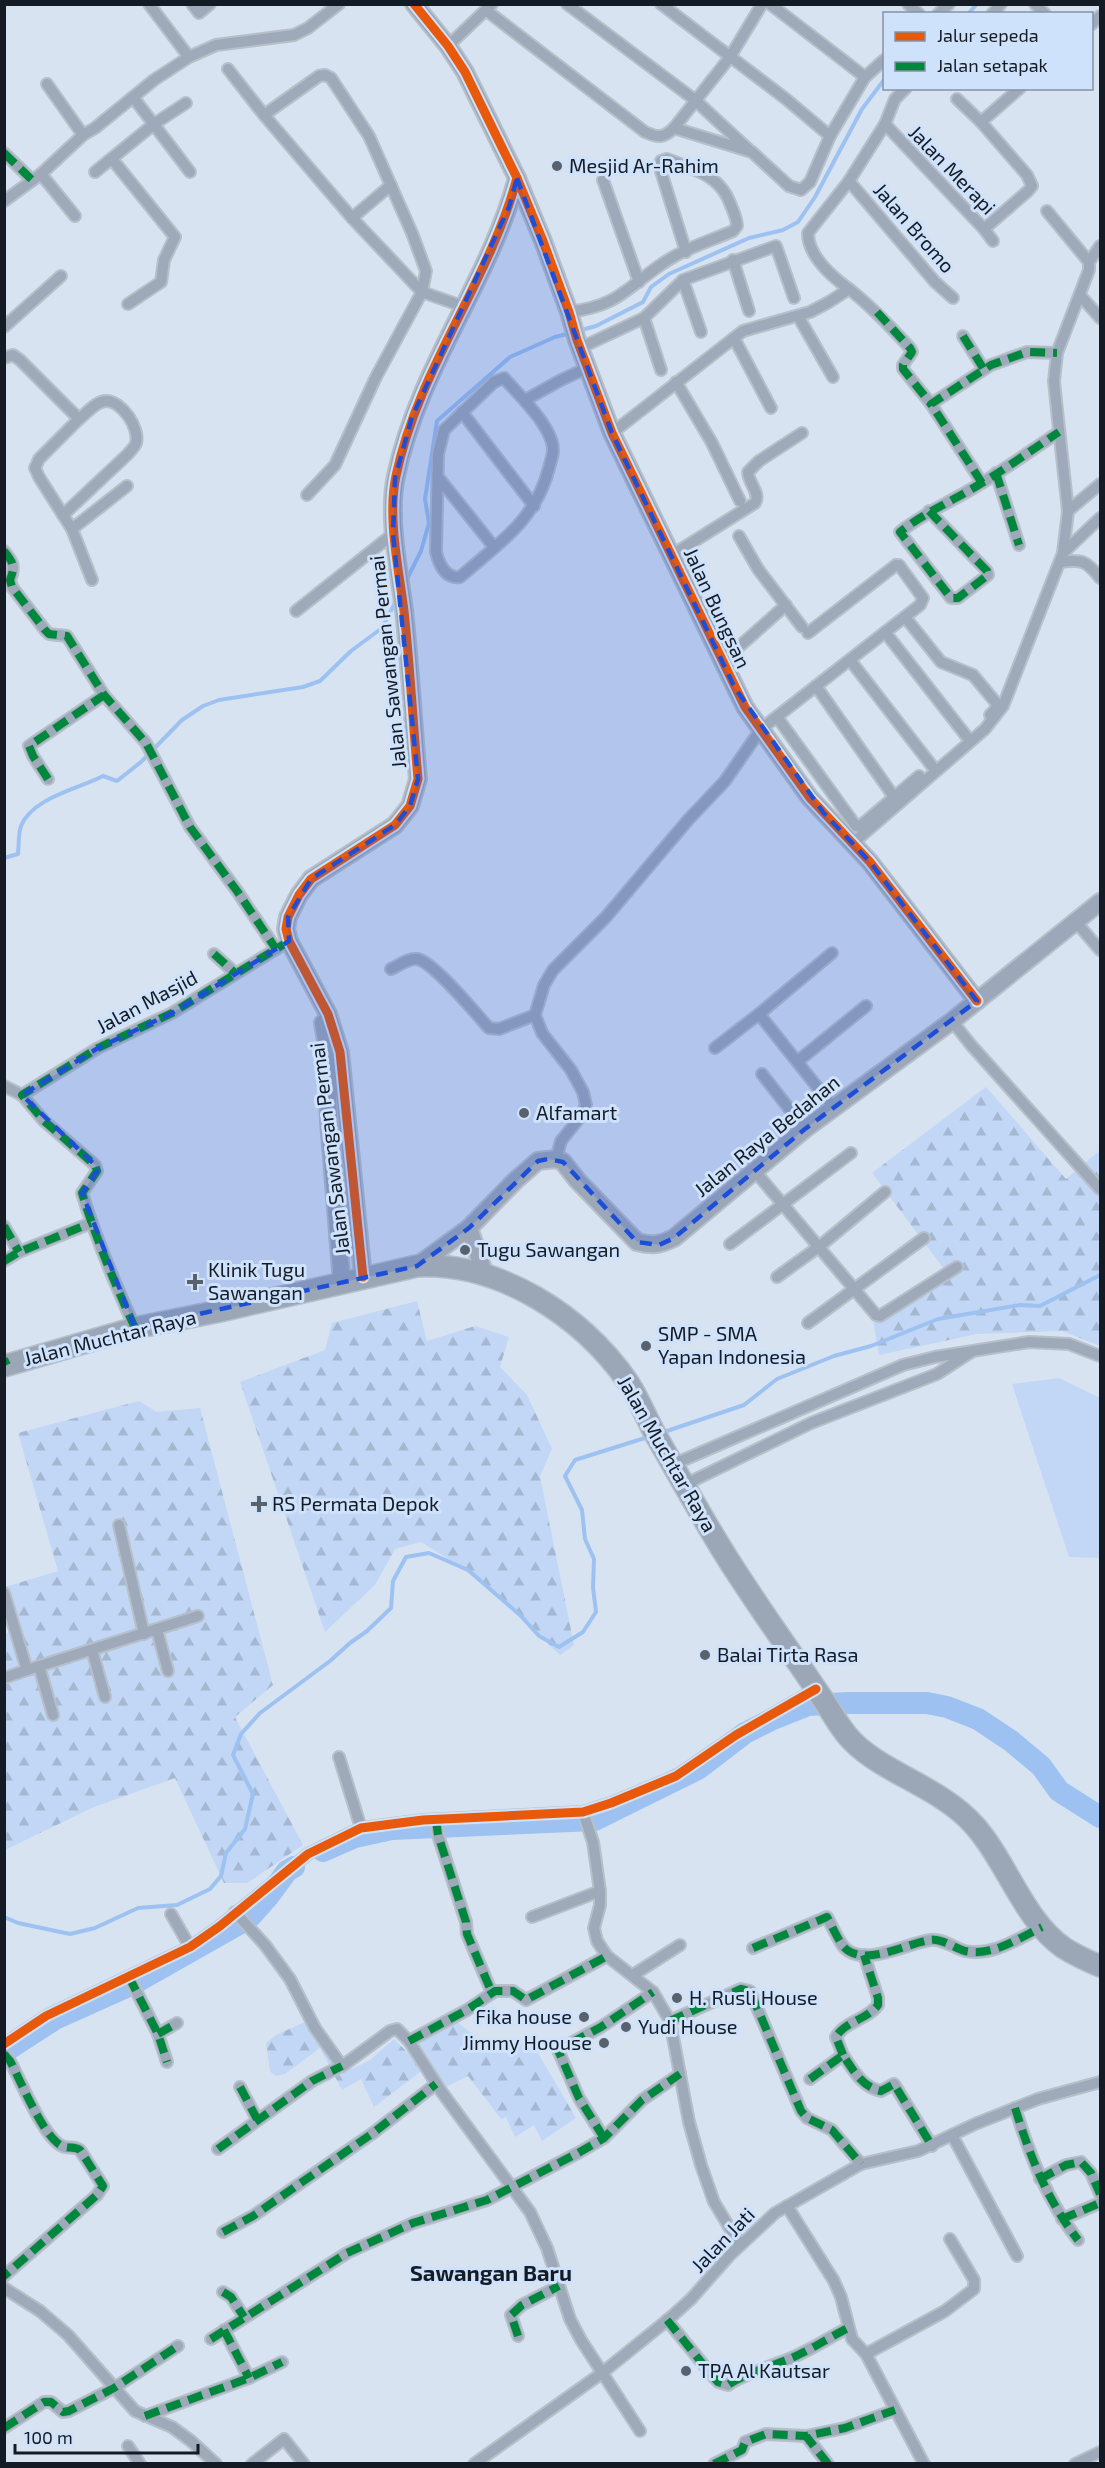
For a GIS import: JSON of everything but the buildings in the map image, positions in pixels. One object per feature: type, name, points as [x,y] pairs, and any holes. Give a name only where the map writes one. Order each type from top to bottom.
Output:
[{"type":"highway","name":"Jalan Muchtar Raya","points":[[5,1363],[135,1328],[181,1320],[342,1283],[363,1276],[417,1266],[433,1265],[485,1275],[545,1302],[581,1329],[608,1356],[629,1383],[684,1485],[760,1610],[852,1741],[861,1749],[941,1797],[969,1820],[997,1855],[1042,1927],[1063,1947],[1101,1966]]},
{"type":"street","points":[[149,4],[189,57]]},
{"type":"street","points":[[192,4],[199,13],[210,4]]},
{"type":"street","points":[[4,201],[37,177],[83,135],[189,57],[216,45],[294,35],[308,28],[339,4]]},
{"type":"street","name":"Jalan Bungsan","points":[[414,4],[448,46],[465,72],[517,178],[612,433],[735,688],[810,798],[853,843],[977,1001]]},
{"type":"street","points":[[567,4],[695,100],[789,186],[801,190],[810,182],[830,136],[865,77],[883,62]]},
{"type":"street","points":[[661,4],[830,136]]},
{"type":"street","points":[[448,46],[489,8],[645,132],[661,137],[666,136],[674,128],[730,57],[762,4]]},
{"type":"street","points":[[770,4],[865,77]]},
{"type":"street","points":[[228,69],[352,218],[422,292],[465,307]]},
{"type":"street","points":[[264,115],[319,76],[325,75],[331,78],[369,136],[426,271],[422,292],[376,377],[335,465],[308,495]]},
{"type":"street","points":[[46,84],[83,135]]},
{"type":"street","points":[[904,90],[895,99],[885,124],[849,181],[808,233],[809,246],[834,278],[877,312],[910,348],[912,352],[903,364],[903,369],[931,404],[982,483]]},
{"type":"street","points":[[981,122],[1017,90]]},
{"type":"street","points":[[133,97],[190,172]]},
{"type":"street","points":[[957,99],[981,122],[1027,175],[1032,186],[984,229]]},
{"type":"street","points":[[94,172],[154,124],[186,103]]},
{"type":"street","name":"Jalan Merapi","points":[[885,124],[993,241]]},
{"type":"street","points":[[674,128],[752,152]]},
{"type":"street","points":[[4,153],[37,177],[75,216]]},
{"type":"street","points":[[112,159],[175,237],[164,260],[161,282],[128,304]]},
{"type":"street","points":[[570,318],[622,296],[662,263],[733,231],[737,226],[726,191],[720,184],[713,178],[667,159],[659,165],[686,252]]},
{"type":"street","name":"Jalan Sawangan Permai","points":[[363,1276],[340,1052],[332,1039],[318,996],[282,945],[288,917],[299,895],[311,879],[394,825],[410,806],[418,779],[404,611],[393,534],[395,478],[412,417],[437,360],[465,307],[509,207],[517,178]]},
{"type":"street","points":[[603,180],[639,282]]},
{"type":"street","name":"Jalan Bromo","points":[[849,181],[935,282],[953,298]]},
{"type":"street","points":[[352,218],[391,184]]},
{"type":"street","points":[[1047,211],[1089,262]]},
{"type":"street","points":[[578,344],[644,318],[683,280],[776,246],[794,298]]},
{"type":"street","points":[[853,843],[998,715],[1015,678],[1062,557],[1068,511],[1054,381],[1057,353],[1089,270],[1089,262],[1101,246]]},
{"type":"street","points":[[733,260],[749,311]]},
{"type":"street","points":[[4,327],[61,276]]},
{"type":"street","points":[[683,280],[701,332]]},
{"type":"street","points":[[612,433],[734,338],[749,329],[798,316],[829,303],[849,289]]},
{"type":"street","points":[[1080,295],[1101,318]]},
{"type":"street","points":[[798,316],[833,377]]},
{"type":"street","points":[[644,318],[661,370]]},
{"type":"street","points":[[963,336],[983,368]]},
{"type":"street","points":[[734,338],[771,408]]},
{"type":"street","points":[[931,404],[983,368],[1028,352],[1057,353]]},
{"type":"street","points":[[4,358],[13,355],[20,360],[79,420]]},
{"type":"street","points":[[525,400],[587,368]]},
{"type":"street","points":[[504,378],[525,400],[546,429],[553,450],[544,489],[515,530],[460,577],[449,576],[435,552],[438,454],[444,430],[494,382],[504,378]]},
{"type":"street","points":[[676,382],[712,443],[740,501]]},
{"type":"street","points":[[63,515],[136,444],[136,430],[118,405],[106,401],[98,404],[45,453],[36,468],[39,477],[63,515],[72,529],[92,580]]},
{"type":"street","points":[[462,412],[534,506]]},
{"type":"street","points":[[928,511],[987,571],[988,575],[983,580],[958,598],[951,598],[900,532],[928,511],[982,483],[1059,432]]},
{"type":"street","points":[[672,555],[755,503],[757,495],[748,472],[759,461],[802,433]]},
{"type":"street","points":[[996,473],[1019,545]]},
{"type":"street","points":[[438,477],[494,547]]},
{"type":"street","points":[[1068,511],[1101,484]]},
{"type":"street","points":[[72,529],[127,486]]},
{"type":"street","points":[[1062,557],[1101,518]]},
{"type":"street","points":[[296,611],[393,534]]},
{"type":"street","points":[[417,1266],[469,1228],[538,1161],[556,1159],[561,1141],[581,1116],[586,1105],[583,1092],[571,1070],[542,1033],[535,1015],[544,985],[553,970],[606,917],[688,820],[725,781],[761,729],[920,605],[923,598],[899,565],[896,565],[805,630],[758,569],[739,536]]},
{"type":"street","points":[[4,551],[13,562],[14,571],[10,580],[12,587],[49,634],[67,636],[78,650],[89,673],[104,694],[146,743],[190,827],[237,891],[282,945]]},
{"type":"street","points":[[1062,557],[1087,563],[1098,571]]},
{"type":"street","points":[[723,661],[786,605]]},
{"type":"street","points":[[777,717],[856,826],[859,826],[967,736],[995,710],[997,704],[974,675],[941,662],[906,616]]},
{"type":"street","points":[[885,632],[967,736]]},
{"type":"street","points":[[850,660],[932,766]]},
{"type":"street","points":[[816,686],[894,797]]},
{"type":"street","points":[[48,779],[29,746],[104,694]]},
{"type":"street","name":"Jalan Raya Bedahan","points":[[556,1159],[563,1162],[622,1229],[637,1242],[659,1245],[674,1238],[805,1129],[952,1021],[1101,902]]},
{"type":"street","points":[[1076,922],[1101,950]]},
{"type":"street","name":"Jalan Masjid","points":[[22,1095],[98,1048],[172,1013],[282,945]]},
{"type":"street","points":[[715,1048],[832,953]]},
{"type":"street","points":[[214,954],[235,974]]},
{"type":"street","points":[[391,969],[410,960],[420,960],[454,989],[489,1028],[499,1029],[535,1015]]},
{"type":"street","points":[[798,1061],[866,1006]]},
{"type":"street","points":[[759,1014],[834,1108]]},
{"type":"street","points":[[952,1021],[970,1045],[1101,1189]]},
{"type":"street","name":"Jalan Sawangan Permai","points":[[332,1039],[332,1172],[342,1283]]},
{"type":"street","points":[[762,1074],[805,1129]]},
{"type":"street","points":[[4,1086],[22,1095],[45,1121],[95,1165],[97,1171],[82,1193],[91,1223],[135,1328]]},
{"type":"street","points":[[730,1244],[851,1153]]},
{"type":"street","points":[[754,1170],[820,1246],[873,1314],[880,1316],[957,1267]]},
{"type":"street","points":[[332,1172],[352,1171]]},
{"type":"street","points":[[777,1277],[820,1246],[885,1192]]},
{"type":"street","points":[[4,1261],[19,1252],[91,1223]]},
{"type":"street","points":[[4,1226],[19,1252]]},
{"type":"street","points":[[469,1228],[485,1275]]},
{"type":"street","points":[[808,1323],[924,1238]]},
{"type":"street","points":[[669,1458],[903,1365],[935,1357],[1029,1342],[1070,1344],[1101,1356]]},
{"type":"street","points":[[684,1485],[811,1423],[937,1374],[971,1352]]},
{"type":"street","points":[[119,1525],[144,1634]]},
{"type":"street","points":[[4,1593],[27,1670]]},
{"type":"street","points":[[4,1678],[198,1616]]},
{"type":"street","points":[[157,1630],[168,1671]]},
{"type":"street","points":[[92,1650],[105,1697]]},
{"type":"street","points":[[39,1666],[53,1715]]},
{"type":"street","points":[[4,2044],[46,2016],[131,1982],[190,1947],[238,1914],[308,1854],[361,1828],[583,1815],[676,1776],[735,1735],[822,1699]]},
{"type":"street","points":[[339,1757],[361,1828]]},
{"type":"street","points":[[583,1815],[593,1842],[600,1891],[600,1905],[594,1928],[597,1941],[607,1956],[653,1992],[670,2022],[689,2122],[701,2165],[714,2202],[740,2245]]},
{"type":"street","points":[[436,1825],[466,1922],[467,1934],[492,1993]]},
{"type":"street","points":[[532,1917],[600,1891]]},
{"type":"street","points":[[171,1914],[190,1947]]},
{"type":"street","points":[[238,1914],[266,1945],[290,1979],[315,2028],[342,2066]]},
{"type":"street","points":[[753,1948],[827,1917],[843,1946],[850,1952],[864,1955],[888,1952],[932,1940],[966,1951],[981,1953],[1003,1947],[1042,1927]]},
{"type":"street","points":[[633,1975],[680,1945]]},
{"type":"street","points":[[864,1955],[878,1998],[878,2005],[871,2013],[840,2029],[836,2037],[843,2055],[858,2077],[870,2089],[881,2091],[894,2084],[932,2146]]},
{"type":"street","points":[[409,2041],[492,1993],[505,1989],[513,1991],[526,2000],[607,1956]]},
{"type":"street","points":[[131,1982],[158,2034],[167,2062]]},
{"type":"street","points":[[670,2022],[741,1989],[750,1991],[801,2111],[807,2118],[832,2130],[861,2164]]},
{"type":"street","points":[[604,2138],[579,2098],[558,2050],[601,2027],[653,1992]]},
{"type":"street","points":[[158,2034],[177,2023]]},
{"type":"street","points":[[218,2149],[312,2081],[342,2066],[390,2031],[397,2030],[409,2041],[436,2084],[513,2186],[541,2232],[574,2326],[640,2431]]},
{"type":"street","points":[[810,2079],[843,2055]]},
{"type":"street","points":[[4,2276],[97,2195],[104,2186],[80,2150],[75,2147],[62,2146],[46,2129],[37,2116],[8,2057]]},
{"type":"street","points":[[211,2339],[347,2253],[413,2223],[487,2200],[604,2138],[642,2100],[680,2074]]},
{"type":"street","name":"Jalan Jati","points":[[474,2463],[602,2373],[691,2300],[760,2225],[787,2206],[861,2164],[932,2146],[975,2124],[1038,2099],[1101,2082]]},
{"type":"street","points":[[223,2232],[253,2216],[373,2133],[436,2084]]},
{"type":"street","points":[[240,2087],[257,2120]]},
{"type":"street","points":[[1015,2108],[1040,2179],[1062,2219],[1078,2240]]},
{"type":"street","points":[[952,2136],[1017,2256]]},
{"type":"street","points":[[1040,2179],[1066,2165],[1081,2162],[1091,2173],[1101,2194]]},
{"type":"street","points":[[1062,2219],[1101,2203]]},
{"type":"street","points":[[787,2206],[834,2282],[841,2297],[854,2343],[867,2354],[924,2463]]},
{"type":"street","points":[[867,2354],[945,2311],[974,2289],[974,2280],[950,2239]]},
{"type":"street","points":[[518,2336],[511,2315],[522,2305],[559,2286]]},
{"type":"street","points":[[4,2288],[40,2311],[68,2334],[135,2411],[171,2427],[216,2463]]},
{"type":"street","points":[[223,2292],[231,2298],[244,2317]]},
{"type":"street","points":[[667,2319],[718,2382],[728,2385],[736,2379],[799,2355],[848,2328]]},
{"type":"street","points":[[224,2330],[249,2378]]},
{"type":"street","points":[[4,2428],[44,2402],[51,2402],[66,2412],[114,2388],[178,2346]]},
{"type":"street","points":[[145,2416],[249,2378],[282,2362]]},
{"type":"street","points":[[722,2462],[742,2450],[746,2442],[766,2434],[806,2436],[845,2428],[895,2410]]},
{"type":"street","points":[[806,2436],[828,2463]]},
{"type":"street","points":[[252,2463],[284,2439],[304,2463]]},
{"type":"street","points":[[128,2446],[141,2463]]},
{"type":"street","points":[[1076,2463],[1101,2452]]},
{"type":"highlighted area","points":[[517,178],[612,433],[735,688],[823,812],[870,862],[977,1001],[805,1129],[674,1238],[659,1245],[637,1242],[563,1162],[548,1159],[538,1161],[469,1228],[417,1266],[135,1328],[82,1193],[97,1171],[95,1165],[22,1095],[98,1048],[172,1013],[289,941],[288,917],[311,879],[395,825],[410,806],[418,779],[393,534],[395,478],[412,417],[509,207]]},
{"type":"green space","points":[[986,1087],[1066,1179],[1100,1150],[1100,1346],[1062,1331],[977,1334],[879,1355],[873,1320],[944,1269],[872,1173]]},
{"type":"green space","points":[[417,1301],[427,1341],[475,1326],[509,1337],[500,1367],[527,1395],[552,1449],[540,1476],[574,1645],[560,1655],[477,1577],[421,1542],[395,1549],[375,1585],[325,1632],[240,1382],[325,1350],[332,1323]]},
{"type":"green space","points":[[1059,1378],[1100,1398],[1100,1558],[1069,1557],[1012,1384]]},
{"type":"green space","points":[[139,1401],[157,1412],[200,1408],[273,1685],[235,1717],[303,1845],[247,1883],[224,1883],[175,1778],[94,1807],[5,1850],[4,1634],[9,1632],[5,1616],[5,1587],[58,1571],[18,1433]]},
{"type":"green space","points":[[452,2018],[492,2049],[516,2039],[535,2048],[576,2118],[542,2141],[534,2125],[515,2137],[506,2117],[501,2119],[468,2076],[446,2087],[417,2041]]},
{"type":"green space","points":[[307,2021],[337,2056],[352,2069],[370,2060],[394,2039],[424,2069],[374,2107],[361,2079],[342,2090],[320,2048],[285,2074],[276,2076],[270,2071],[266,2043],[276,2035]]},
{"type":"waterway","points":[[970,12],[977,4]]},
{"type":"waterway","points":[[578,331],[596,326],[643,302],[651,287],[669,274],[749,238],[783,230],[798,222],[815,197],[862,109],[883,81]]},
{"type":"waterway","points":[[406,581],[421,551],[429,523],[425,499],[437,421],[510,357],[555,337],[571,333]]},
{"type":"waterway","points":[[4,858],[18,854],[21,826],[35,808],[57,795],[103,776],[117,781],[141,762],[182,720],[203,706],[219,700],[303,687],[320,681],[351,651],[382,628],[396,601]]},
{"type":"waterway","points":[[661,1433],[744,1405],[777,1379],[834,1356],[871,1346],[938,1319],[1020,1305],[1040,1306],[1100,1275]]},
{"type":"waterway","points":[[4,1917],[18,1923],[70,1934],[95,1928],[138,1908],[177,1905],[210,1889],[221,1876],[226,1853],[245,1829],[253,1794],[233,1755],[241,1734],[260,1713],[330,1661],[391,1608],[393,1581],[406,1557],[429,1553],[468,1570],[521,1616],[539,1636],[559,1647],[583,1632],[596,1612],[593,1587],[594,1559],[585,1539],[582,1510],[565,1476],[575,1460],[648,1437]]},
{"type":"waterway","points":[[323,1851],[355,1837],[392,1829],[595,1820],[698,1769],[745,1733],[773,1719],[808,1705],[849,1703],[927,1703],[947,1707],[978,1719],[1011,1741],[1041,1766],[1059,1791],[1100,1817]]},
{"type":"waterway","points":[[4,2052],[55,2019],[133,1984],[239,1924],[251,1916],[287,1871],[294,1867]]},
{"type":"marked path","points":[[4,153],[32,180]]},
{"type":"marked path","points":[[877,312],[910,348],[912,352],[903,365],[903,369],[931,404]]},
{"type":"marked path","points":[[963,336],[983,368]]},
{"type":"marked path","points":[[982,483],[931,404],[991,365],[1027,352],[1057,353]]},
{"type":"marked path","points":[[929,511],[987,571],[988,575],[958,598],[951,598],[900,532],[919,518],[929,513],[939,507],[960,496],[990,478],[1059,432]]},
{"type":"marked path","points":[[996,473],[1019,545]]},
{"type":"marked path","points":[[4,551],[13,565],[10,580],[12,587],[49,634],[67,636],[104,695],[146,743],[190,827],[276,949]]},
{"type":"marked path","points":[[48,779],[29,746],[104,695]]},
{"type":"marked path","points":[[135,1328],[106,1261],[82,1193],[97,1171],[95,1165],[44,1121],[22,1095],[98,1048],[172,1013],[289,941]]},
{"type":"marked path","points":[[214,954],[235,973]]},
{"type":"marked path","points":[[4,1261],[19,1252],[91,1223]]},
{"type":"marked path","points":[[4,1226],[19,1252]]},
{"type":"marked path","points":[[4,1359],[7,1365]]},
{"type":"marked path","points":[[436,1820],[438,1835],[466,1922],[467,1934],[492,1993]]},
{"type":"marked path","points":[[753,1948],[827,1917],[843,1946],[861,1955],[885,1953],[930,1940],[943,1942],[965,1951],[985,1951],[1005,1945],[1042,1927]]},
{"type":"marked path","points":[[843,2055],[836,2037],[845,2027],[868,2014],[878,2005],[878,1998],[864,1955]]},
{"type":"marked path","points":[[409,2041],[467,2010],[495,1991],[513,1991],[526,2000],[607,1956]]},
{"type":"marked path","points":[[129,1977],[158,2034],[167,2062]]},
{"type":"marked path","points":[[670,2021],[741,1989],[750,1991],[801,2111],[807,2118],[832,2130],[861,2164]]},
{"type":"marked path","points":[[604,2138],[579,2098],[558,2050],[601,2027],[653,1992]]},
{"type":"marked path","points":[[158,2034],[177,2023]]},
{"type":"marked path","points":[[4,2054],[10,2061],[47,2132],[62,2146],[80,2150],[103,2186],[97,2195],[4,2276]]},
{"type":"marked path","points":[[810,2079],[843,2055],[868,2086],[881,2091],[894,2084],[932,2146]]},
{"type":"marked path","points":[[218,2149],[312,2081],[342,2066]]},
{"type":"marked path","points":[[211,2339],[347,2253],[413,2223],[487,2200],[578,2153],[604,2138],[642,2100],[680,2074]]},
{"type":"marked path","points":[[223,2232],[253,2216],[373,2133],[436,2084]]},
{"type":"marked path","points":[[240,2087],[257,2119]]},
{"type":"marked path","points":[[1015,2108],[1040,2177],[1057,2209],[1078,2240]]},
{"type":"marked path","points":[[1040,2179],[1066,2165],[1081,2162],[1091,2173],[1100,2194]]},
{"type":"marked path","points":[[1062,2219],[1100,2203]]},
{"type":"marked path","points":[[518,2336],[511,2315],[522,2305],[559,2286]]},
{"type":"marked path","points":[[223,2292],[231,2297],[244,2317]]},
{"type":"marked path","points":[[667,2320],[718,2382],[728,2385],[749,2374],[796,2356],[848,2328]]},
{"type":"marked path","points":[[224,2330],[249,2378]]},
{"type":"marked path","points":[[4,2428],[44,2402],[51,2402],[63,2412],[69,2411],[114,2388],[178,2346]]},
{"type":"marked path","points":[[145,2416],[249,2378],[282,2362]]},
{"type":"marked path","points":[[828,2464],[806,2436],[845,2428],[895,2410]]},
{"type":"marked path","points":[[714,2464],[742,2450],[745,2442],[766,2434],[806,2436]]},
{"type":"cycle path","points":[[414,4],[448,46],[465,72],[517,178],[543,241],[612,433],[745,707],[810,798],[870,862],[977,1001]]},
{"type":"cycle path","points":[[363,1277],[340,1052],[328,1014],[289,941],[286,929],[288,917],[299,895],[311,879],[395,825],[410,806],[418,779],[404,611],[393,526],[396,476],[406,437],[420,399],[489,253],[505,216],[517,178]]},
{"type":"cycle path","points":[[4,2044],[46,2016],[190,1947],[220,1926],[308,1854],[361,1828],[423,1820],[583,1812],[676,1776],[736,1735],[816,1689]]},
{"type":"place","name":"Mesjid Ar-Rahim","points":[[557,166]]},
{"type":"place","name":"Alfamart","points":[[524,1113]]},
{"type":"place","name":"Tugu Sawangan","points":[[465,1250]]},
{"type":"place","name":"Klinik Tugu Sawangan","points":[[195,1282]]},
{"type":"place","name":"SMP - SMA Yapan Indonesia","points":[[646,1346]]},
{"type":"place","name":"RS Permata Depok","points":[[259,1504]]},
{"type":"place","name":"Balai Tirta Rasa","points":[[705,1655]]},
{"type":"place","name":"H. Rusli House","points":[[677,1998]]},
{"type":"place","name":"Fika house","points":[[584,2017]]},
{"type":"place","name":"Yudi House","points":[[626,2027]]},
{"type":"place","name":"Jimmy Hoouse","points":[[604,2043]]},
{"type":"place","name":"TPA Al Kautsar","points":[[686,2371]]},
{"type":"district","name":"Sawangan Baru","points":[[491,2273]]}]
